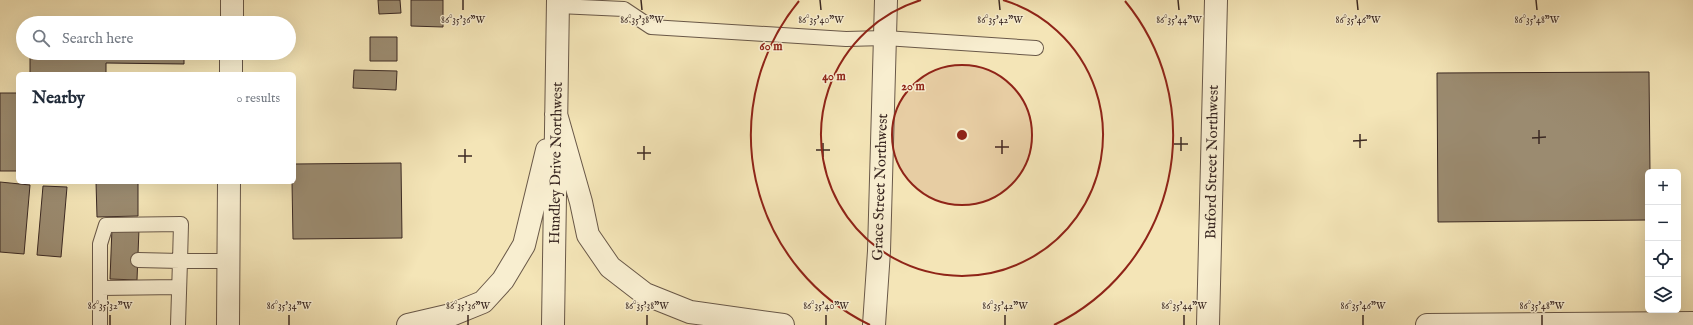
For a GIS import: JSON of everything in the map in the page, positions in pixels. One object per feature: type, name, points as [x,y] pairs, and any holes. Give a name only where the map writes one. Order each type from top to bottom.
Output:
[{"type":"street","points":[[232,0],[232,16]]},
{"type":"street","name":"Grace Street Northwest","points":[[874,325],[879,243],[886,0]]},
{"type":"street","name":"Buford Street Northwest","points":[[1208,325],[1216,0]]},
{"type":"street","name":"Hundley Drive Northwest","points":[[553,325],[558,3]]},
{"type":"street","points":[[231,60],[231,72]]},
{"type":"street","points":[[408,325],[452,315],[483,302],[503,280],[524,245],[556,114]]},
{"type":"street","points":[[556,114],[581,202],[588,234],[610,267],[645,294],[690,312],[783,325]]},
{"type":"street","points":[[228,325],[229,184]]},
{"type":"street","points":[[1427,325],[1693,323]]},
{"type":"lane","points":[[558,3],[624,9],[651,26],[846,39],[885,38],[1036,48]]},
{"type":"lane","points":[[100,325],[100,288],[106,261],[100,244],[106,225],[181,224],[178,325]]},
{"type":"lane","points":[[138,260],[228,262]]},
{"type":"lane","points":[[100,288],[179,287]]},
{"type":"building","points":[[378,0],[400,0],[401,13],[379,14]]},
{"type":"building","points":[[411,0],[443,0],[443,27],[411,26]]},
{"type":"building","points":[[370,37],[397,37],[397,61],[370,61]]},
{"type":"building","points":[[30,60],[184,60],[184,64],[106,63],[106,72],[30,72]]},
{"type":"building","points":[[354,70],[397,71],[396,90],[353,88]]},
{"type":"building","points":[[1649,72],[1650,169],[1645,169],[1645,220],[1438,222],[1437,73]]},
{"type":"building","points":[[0,93],[16,93],[16,171],[0,171]]},
{"type":"building","points":[[401,163],[402,238],[293,239],[292,184],[296,184],[296,164]]},
{"type":"building","points":[[0,182],[30,185],[24,254],[0,252]]},
{"type":"building","points":[[96,184],[138,184],[138,216],[97,217]]},
{"type":"building","points":[[43,186],[67,187],[61,257],[37,255]]},
{"type":"building","points":[[112,228],[139,229],[137,280],[110,279]]}]
